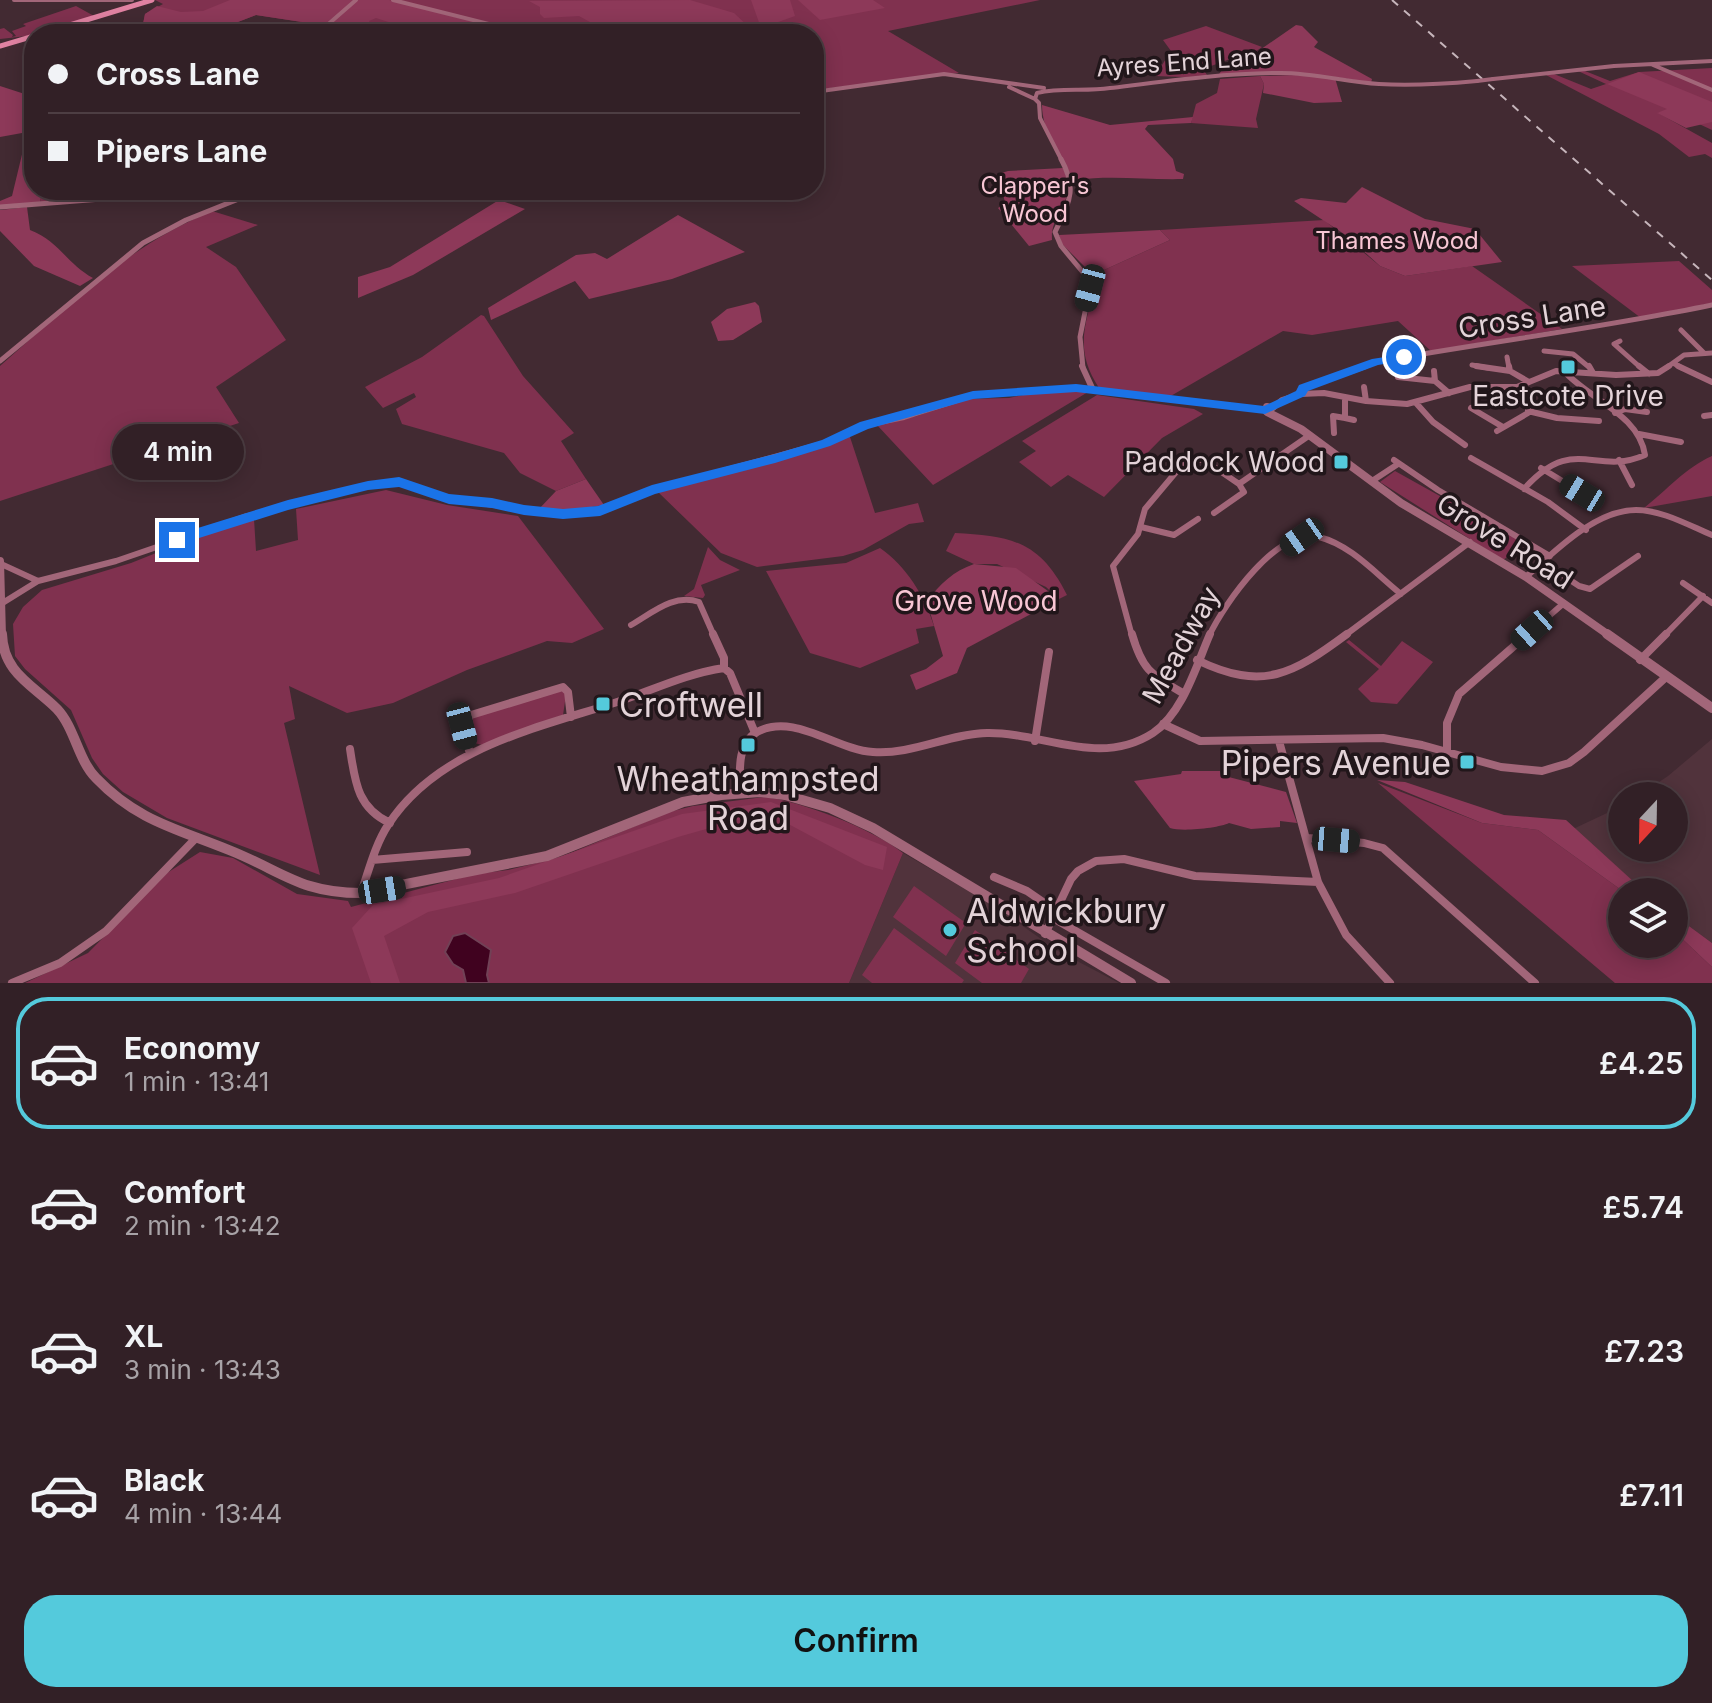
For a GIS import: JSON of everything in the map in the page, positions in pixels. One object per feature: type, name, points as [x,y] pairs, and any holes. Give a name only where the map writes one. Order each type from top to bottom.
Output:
[{"type":"main road","points":[[73,24],[152,0]]},
{"type":"main road","points":[[0,46],[24,39]]},
{"type":"street","points":[[14,0],[132,0]]},
{"type":"street","points":[[328,24],[356,0]]},
{"type":"street","points":[[393,0],[489,24]]},
{"type":"street","name":"Ayres End Lane","points":[[1004,85],[1107,89],[1156,80],[1281,73],[1324,75],[1377,84],[1439,85],[1712,61]]},
{"type":"street","points":[[1652,64],[1712,90]]},
{"type":"street","points":[[824,91],[944,74],[1004,85],[1035,99],[1055,152],[1072,179],[1069,202],[1056,225],[1056,238],[1091,282],[1079,330],[1081,368],[1093,390]]},
{"type":"street","points":[[1035,99],[1037,93],[1051,89]]},
{"type":"street","points":[[0,207],[89,200]]},
{"type":"street","points":[[0,361],[136,248],[198,215],[238,200]]},
{"type":"street","name":"Cross Lane","points":[[1271,411],[1282,400],[1301,394],[1303,388],[1376,362],[1511,338],[1619,324],[1712,305]]},
{"type":"street","points":[[1681,330],[1704,353]]},
{"type":"street","points":[[1620,341],[1614,344],[1649,374]]},
{"type":"street","points":[[1544,351],[1573,351],[1588,362],[1593,373]]},
{"type":"street","points":[[1301,394],[1316,392],[1366,401],[1416,403],[1476,387],[1511,388],[1563,370],[1661,372],[1684,355],[1712,353]]},
{"type":"street","points":[[1507,357],[1510,371]]},
{"type":"street","points":[[1673,363],[1712,382]]},
{"type":"street","points":[[1472,365],[1510,371],[1529,382]]},
{"type":"street","points":[[1563,370],[1581,390],[1639,434],[1681,442]]},
{"type":"street","points":[[1434,371],[1435,381]]},
{"type":"street","points":[[1398,377],[1435,381],[1449,393]]},
{"type":"street","points":[[1364,387],[1366,401]]},
{"type":"street","points":[[1511,388],[1528,411],[1550,417],[1599,421]]},
{"type":"street","points":[[1,604],[38,581],[116,561],[244,517],[368,486],[399,482],[449,499],[563,514],[600,511],[652,490],[826,443],[865,425],[904,417],[962,397],[1047,389],[1093,390],[1271,411]]},
{"type":"street","points":[[1345,397],[1345,418]]},
{"type":"street","points":[[1416,403],[1433,422],[1465,445]]},
{"type":"street","points":[[1471,408],[1500,429],[1528,411]]},
{"type":"street","points":[[1615,413],[1625,409],[1647,412]]},
{"type":"street","name":"Grove Road","points":[[1271,411],[1310,435],[1401,503],[1526,577],[1712,708]]},
{"type":"street","points":[[1334,433],[1333,416],[1354,420]]},
{"type":"street","points":[[1524,489],[1541,468],[1577,456],[1640,459],[1645,455],[1639,434]]},
{"type":"street","points":[[1239,484],[1310,435]]},
{"type":"street","points":[[1471,458],[1586,530]]},
{"type":"street","points":[[1181,692],[1151,675],[1139,660],[1131,622],[1113,570],[1116,560],[1141,527],[1145,509],[1187,459],[1204,460],[1239,484],[1244,492],[1214,513]]},
{"type":"street","points":[[1619,460],[1632,485]]},
{"type":"street","points":[[1372,481],[1396,462],[1550,556]]},
{"type":"street","points":[[1541,468],[1582,493]]},
{"type":"street","points":[[1526,577],[1569,539],[1620,512],[1635,510],[1712,535]]},
{"type":"street","points":[[1141,527],[1174,535],[1198,519]]},
{"type":"street","name":"Meadway","points":[[755,733],[771,727],[796,729],[867,752],[897,751],[976,733],[1008,735],[1074,749],[1103,749],[1141,738],[1163,724],[1228,600],[1254,570],[1306,535],[1332,541],[1401,594]]},
{"type":"street","points":[[1197,660],[1235,677],[1296,669],[1313,661],[1470,542]]},
{"type":"street","points":[[1543,562],[1579,586],[1590,589],[1638,556]]},
{"type":"street","points":[[38,581],[0,562],[2,643],[8,664],[24,683],[59,711],[94,777],[140,814],[195,839],[230,850],[305,887],[335,893],[361,893],[547,856],[683,802],[740,793],[764,793],[802,799],[875,828],[1045,934],[1131,983]]},
{"type":"street","points":[[1683,583],[1712,603]]},
{"type":"street","points":[[1640,660],[1703,596]]},
{"type":"street","points":[[631,625],[678,600],[694,599],[702,605],[724,658],[724,668]]},
{"type":"street","points":[[1447,752],[1447,723],[1459,694],[1564,603]]},
{"type":"street","points":[[1035,741],[1049,652]]},
{"type":"street","points":[[361,893],[372,860],[390,823],[417,791],[470,754],[571,717],[724,668]]},
{"type":"street","points":[[724,668],[730,673],[755,733],[742,751],[740,793]]},
{"type":"street","points":[[1163,724],[1194,740],[1383,738],[1516,770],[1542,771],[1569,763],[1666,677]]},
{"type":"street","points":[[470,754],[462,726],[471,715],[563,687],[568,692],[571,717]]},
{"type":"street","points":[[1279,741],[1318,882],[1346,935],[1390,983]]},
{"type":"street","points":[[350,749],[360,803],[372,815],[390,823]]},
{"type":"street","points":[[1308,838],[1364,843],[1383,848],[1535,983]]},
{"type":"street","points":[[12,983],[60,963],[106,931],[195,839]]},
{"type":"street","points":[[372,860],[467,852]]},
{"type":"street","points":[[1045,934],[1078,871],[1106,859],[1124,859],[1195,876],[1318,882]]},
{"type":"street","points":[[994,877],[1027,891],[1054,914],[1166,983]]},
{"type":"shaded area","points":[[155,0],[1040,0],[888,31],[959,73],[824,89],[824,24],[300,24],[302,22],[256,15],[233,24],[143,24],[145,14],[163,4]]},
{"type":"shaded area","points":[[76,6],[94,16],[67,24],[23,24]]},
{"type":"shaded area","points":[[1206,26],[1262,47],[1240,63],[1230,59],[1203,69],[1209,78],[1155,76],[1171,51],[1163,40]]},
{"type":"shaded area","points":[[24,27],[24,36],[0,39],[0,29],[4,28],[12,37],[16,36],[12,31]]},
{"type":"shaded area","points":[[1712,68],[1712,130],[1669,110],[1658,113],[1712,143],[1712,158],[1705,154],[1689,157],[1659,134],[1546,75],[1554,74],[1591,89],[1606,84],[1578,71],[1610,81],[1639,72]]},
{"type":"shaded area","points":[[1260,76],[1264,84],[1256,119],[1258,128],[1191,123],[1196,104],[1217,93],[1220,79]]},
{"type":"shaded area","points":[[40,200],[73,200],[40,203]]},
{"type":"shaded area","points":[[212,211],[258,225],[206,247],[236,267],[286,340],[216,387],[239,423],[0,501],[0,366],[125,260],[181,225]]},
{"type":"shaded area","points":[[1324,220],[1380,266],[1405,276],[1472,266],[1562,329],[1431,351],[1398,321],[1312,335],[1283,331],[1169,397],[1099,388],[1091,374],[1084,348],[1086,323],[1096,282],[1093,275],[1170,240],[1160,230]]},
{"type":"shaded area","points":[[1679,261],[1712,290],[1712,303],[1641,318],[1572,266]]},
{"type":"shaded area","points":[[481,315],[523,376],[574,433],[561,441],[586,479],[556,491],[520,473],[504,453],[402,424],[396,409],[416,397],[414,393],[383,408],[365,387],[422,357]]},
{"type":"shaded area","points":[[1047,390],[1088,392],[933,485],[877,425],[917,416],[965,399],[1009,398]]},
{"type":"shaded area","points":[[1097,395],[1194,409],[1203,414],[1162,438],[1104,497],[1068,475],[1051,487],[1019,462],[1036,451],[1022,441]]},
{"type":"shaded area","points":[[849,434],[875,513],[918,503],[924,522],[909,524],[863,550],[843,556],[757,567],[721,553],[658,492],[826,446]]},
{"type":"shaded area","points":[[1712,456],[1712,496],[1644,508],[1685,473]]},
{"type":"shaded area","points":[[1395,471],[1447,500],[1449,498],[1526,544],[1503,560],[1380,482]]},
{"type":"shaded area","points":[[386,490],[447,505],[518,516],[604,629],[572,643],[547,641],[467,670],[393,703],[347,713],[289,686],[295,719],[284,723],[320,875],[167,818],[123,792],[103,774],[92,758],[71,710],[25,669],[15,656],[13,624],[23,607],[42,590],[131,563],[219,528],[254,519],[256,551],[298,540],[296,509]]},
{"type":"shaded area","points":[[955,533],[992,536],[1022,545],[1046,563],[1067,595],[1059,599],[1046,587],[997,564],[974,564],[946,551]]},
{"type":"shaded area","points":[[708,547],[720,560],[740,570],[701,585],[705,595],[703,598],[684,596],[694,589]]},
{"type":"shaded area","points":[[880,548],[913,582],[934,626],[916,629],[919,643],[860,668],[810,653],[766,571],[846,563]]},
{"type":"shaded area","points":[[1349,640],[1381,666],[1402,641],[1433,662],[1397,704],[1371,702],[1358,689],[1379,669],[1346,642]]},
{"type":"shaded area","points":[[562,690],[566,695],[563,715],[482,745],[471,742],[467,725],[473,717]]},
{"type":"shaded area","points":[[1712,739],[1712,943],[1688,925],[1688,878],[1629,878],[1611,862],[1688,862],[1688,782],[1659,782]]},
{"type":"shaded area","points":[[1378,783],[1482,823],[1538,830],[1608,880],[1608,958],[1688,958],[1688,944],[1712,967],[1712,983],[1615,983]]},
{"type":"shaded area","points":[[764,797],[797,804],[836,818],[874,835],[903,853],[849,983],[25,983],[88,953],[167,873],[200,852],[233,858],[297,894],[348,901],[351,907],[475,874],[508,870],[561,857],[669,812]]},
{"type":"shaded area","points":[[1608,813],[1608,860],[1573,829]]},
{"type":"shaded area","name":"Aldwickbury School","points":[[903,853],[996,907],[1058,951],[1119,983],[849,983]]},
{"type":"shaded area","points":[[914,886],[966,923],[946,956],[893,917]]},
{"type":"shaded area","points":[[894,928],[964,980],[962,983],[872,983],[862,975]]},
{"type":"shaded area","points":[[975,930],[1029,969],[1021,983],[982,983],[955,963]]},
{"type":"shaded area","points":[[465,933],[491,950],[487,975],[489,983],[466,983],[463,970],[453,964],[445,952],[453,936]]},
{"type":"green space","points":[[230,0],[355,0],[327,24],[300,24],[302,22],[256,15],[233,24],[143,24],[145,14],[157,6],[181,12],[203,11]]},
{"type":"green space","points":[[358,0],[389,0],[483,24],[395,24],[376,18],[369,21],[370,24],[330,24]]},
{"type":"green space","points":[[690,0],[734,13],[746,24],[599,24],[579,16],[544,18],[540,7],[529,1]]},
{"type":"green space","points":[[751,0],[790,0],[795,16],[772,24],[760,24]]},
{"type":"green space","points":[[798,0],[873,0],[885,8],[820,20]]},
{"type":"green space","points":[[1296,25],[1302,26],[1318,42],[1314,47],[1372,79],[1371,83],[1294,74],[1217,77],[1222,70],[1254,54]]},
{"type":"green space","points":[[1639,72],[1712,102],[1712,122],[1686,128],[1657,113],[1667,109],[1607,84]]},
{"type":"green space","points":[[1260,76],[1335,78],[1342,102],[1314,103],[1263,93],[1264,84]]},
{"type":"green space","points":[[0,86],[24,94],[24,139],[22,133],[0,137]]},
{"type":"green space","points":[[1042,105],[1110,125],[1193,117],[1191,123],[1148,125],[1145,129],[1173,159],[1176,171],[1184,174],[1183,179],[1075,180],[1048,135]]},
{"type":"green space","points":[[24,146],[24,200],[40,200],[40,203],[0,206],[0,201],[12,196]]},
{"type":"green space","name":"Clapper's Wood","points":[[1063,168],[1068,190],[1055,222],[1052,240],[1029,246],[998,208],[1005,203],[995,175],[1008,171]]},
{"type":"green space","name":"Thames Wood","points":[[1362,187],[1425,219],[1475,229],[1502,262],[1405,276],[1380,266],[1347,236],[1294,201],[1301,198],[1346,203]]},
{"type":"green space","points":[[499,200],[525,209],[413,275],[358,298],[358,277],[390,267]]},
{"type":"green space","points":[[27,207],[30,230],[48,240],[93,278],[80,286],[34,266],[0,231],[0,210]]},
{"type":"green space","points":[[678,215],[745,252],[672,279],[589,299],[575,281],[491,320],[488,308],[576,255],[595,253],[607,259]]},
{"type":"green space","points":[[1160,230],[1170,240],[1093,275],[1062,244],[1059,235]]},
{"type":"green space","points":[[755,302],[759,306],[762,322],[733,340],[718,341],[711,322],[727,309]]},
{"type":"green space","points":[[586,479],[604,505],[573,510],[539,509],[556,491]]},
{"type":"green space","name":"Grove Wood","points":[[974,564],[1016,568],[1059,599],[967,648],[957,673],[916,690],[910,675],[926,669],[943,656],[927,602],[948,579]]},
{"type":"green space","points":[[1182,771],[1220,771],[1221,775],[1286,792],[1297,823],[1280,821],[1280,827],[1251,829],[1229,823],[1200,829],[1170,828],[1134,781],[1181,774]]},
{"type":"green space","points":[[1377,780],[1405,782],[1504,815],[1566,820],[1608,858],[1608,862],[1612,862],[1630,878],[1608,878],[1608,880],[1538,830],[1482,823]]},
{"type":"green space","points":[[771,802],[887,847],[883,870],[865,865],[766,812],[678,837],[515,893],[428,912],[384,936],[400,983],[371,983],[352,928],[373,905],[499,878],[682,814]]},
{"type":"green space","points":[[1688,925],[1712,943],[1712,967],[1688,944]]},
{"type":"railway","points":[[1392,0],[1712,280]]},
{"type":"place","name":"Eastcote Drive","points":[[1568,367]]},
{"type":"place","name":"Paddock Wood","points":[[1341,462]]},
{"type":"place","name":"Croftwell","points":[[603,704]]},
{"type":"place","name":"Wheathampsted Road","points":[[748,745]]},
{"type":"place","name":"Pipers Avenue","points":[[1467,762]]},
{"type":"place","name":"Aldwickbury School","points":[[950,930]]},
{"type":"route","points":[[177,540],[288,505],[399,482],[449,499],[524,510],[563,514],[600,511],[652,490],[826,443],[865,425],[904,417],[962,397],[1076,388],[1265,410],[1301,394],[1303,388],[1376,362],[1404,357]]}]
